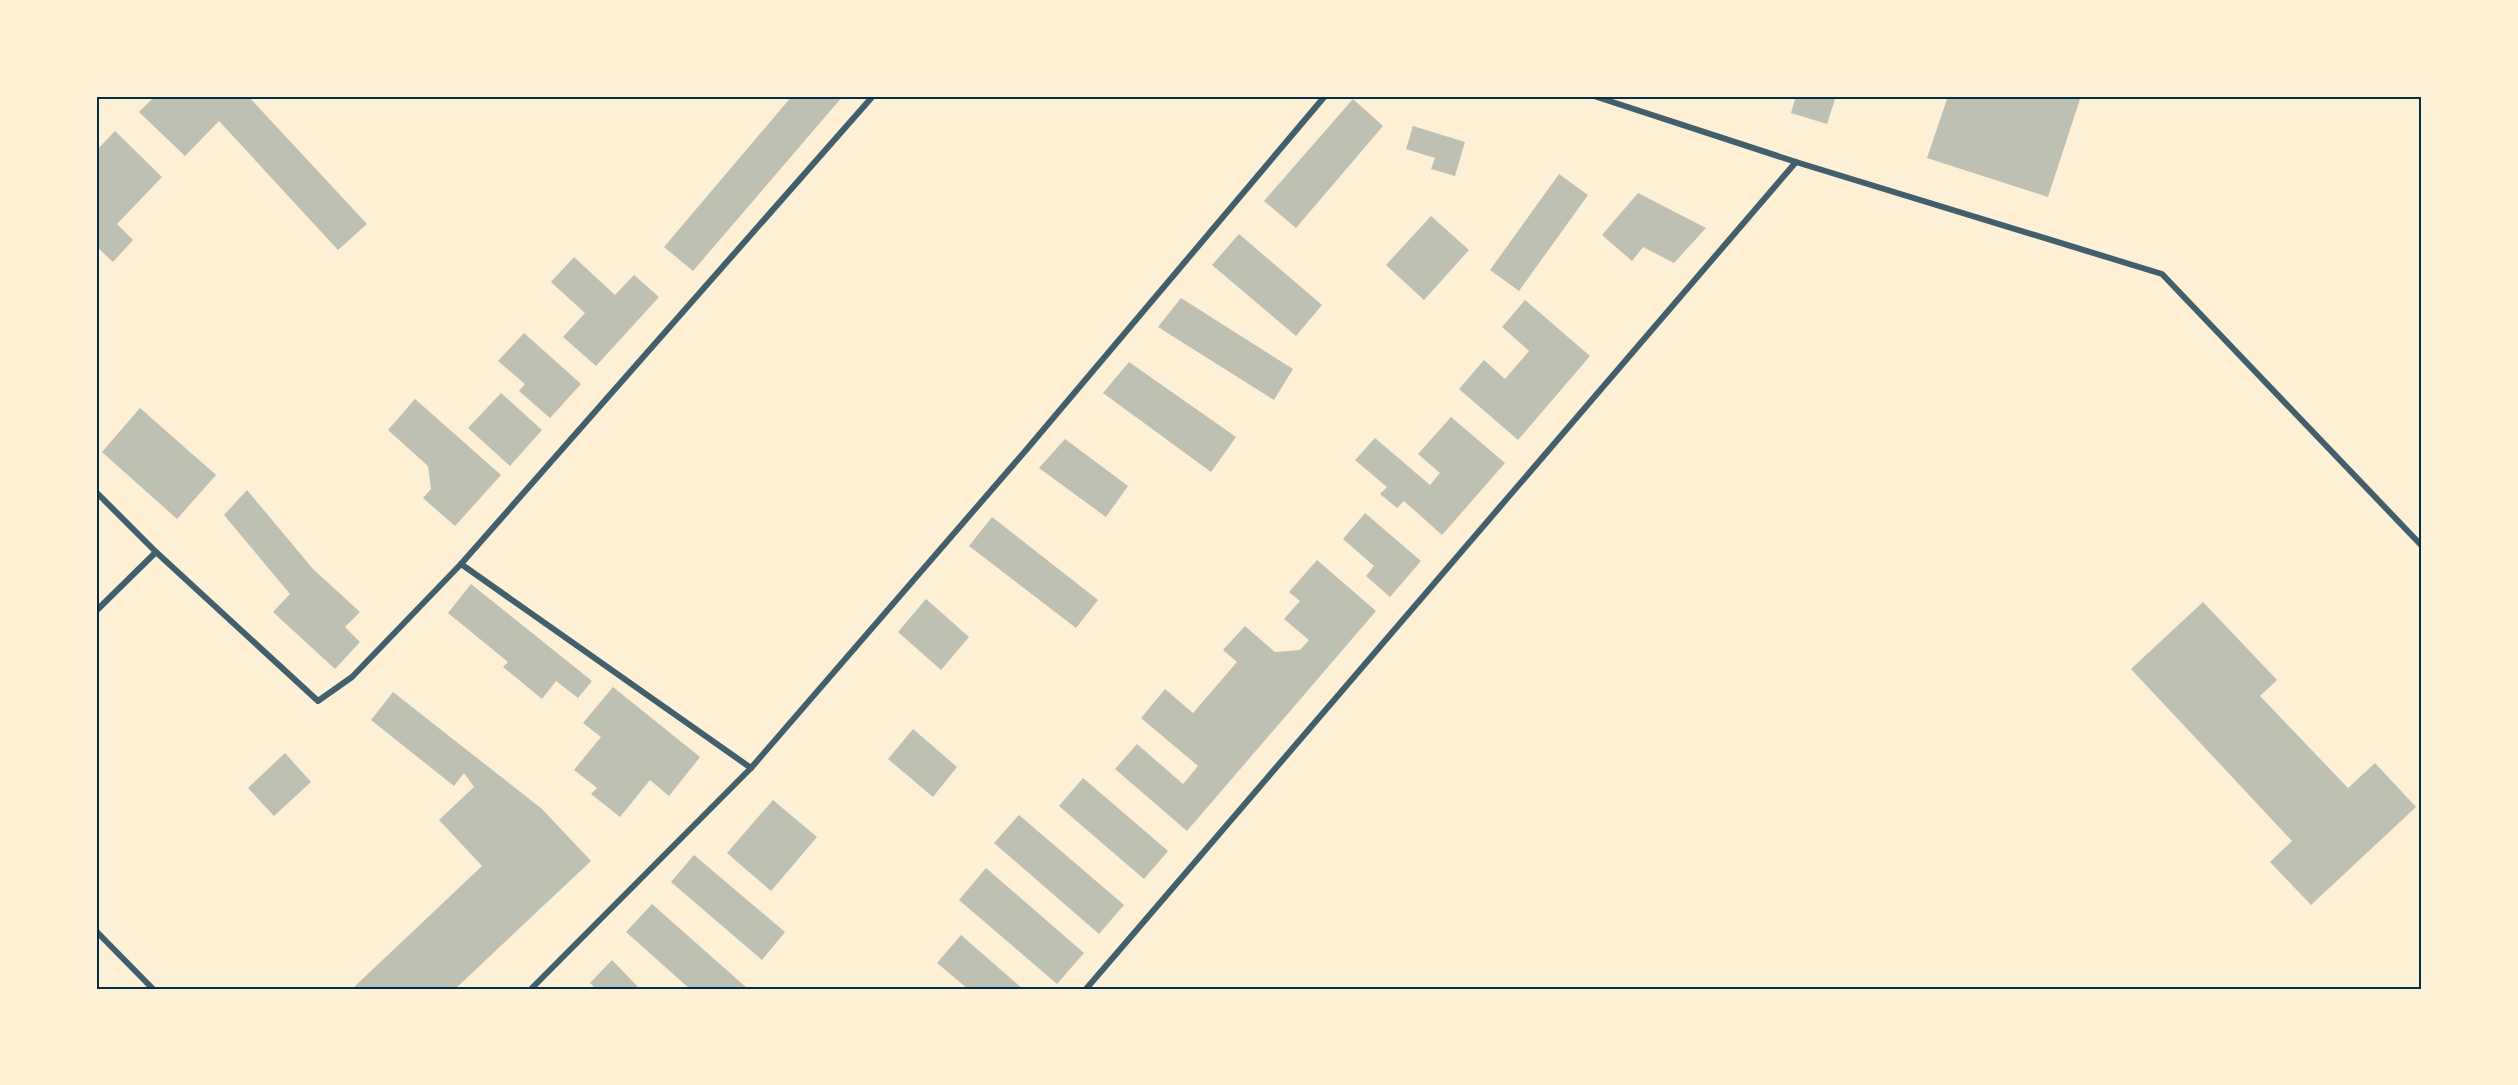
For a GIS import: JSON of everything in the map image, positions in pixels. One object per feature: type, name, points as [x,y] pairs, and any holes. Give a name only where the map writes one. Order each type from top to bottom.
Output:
[{"type":"street","points":[[96,492],[156,552],[318,701],[352,677],[461,564],[873,96]]},
{"type":"street","points":[[531,989],[751,768],[1027,449],[1325,96]]},
{"type":"street","points":[[1594,96],[1796,162],[2162,274],[2422,546]]},
{"type":"street","points":[[1086,989],[1796,162]]},
{"type":"street","points":[[96,611],[156,552]]},
{"type":"street","points":[[461,564],[751,768]]},
{"type":"street","points":[[96,931],[153,989]]},
{"type":"building","points":[[155,96],[248,96],[367,224],[338,250],[219,121],[185,156],[139,112]]},
{"type":"building","points":[[792,96],[843,96],[693,271],[664,247]]},
{"type":"building","points":[[1796,96],[1836,96],[1827,124],[1791,113]]},
{"type":"building","points":[[1940,96],[2081,96],[2048,197],[1927,158],[1947,99]]},
{"type":"building","points":[[1353,99],[1383,126],[1296,228],[1264,201]]},
{"type":"building","points":[[1413,126],[1465,142],[1455,176],[1431,169],[1435,158],[1406,149]]},
{"type":"building","points":[[115,131],[162,177],[117,224],[133,240],[113,262],[96,246],[96,151]]},
{"type":"building","points":[[1559,174],[1588,195],[1519,291],[1490,270]]},
{"type":"building","points":[[1638,193],[1706,228],[1674,263],[1643,247],[1632,261],[1602,235]]},
{"type":"building","points":[[1431,216],[1469,250],[1424,300],[1386,265]]},
{"type":"building","points":[[1239,234],[1322,305],[1296,336],[1212,265]]},
{"type":"building","points":[[574,257],[615,295],[634,275],[659,297],[596,366],[563,337],[585,313],[551,282]]},
{"type":"building","points":[[1181,298],[1293,369],[1274,400],[1158,327]]},
{"type":"building","points":[[1525,300],[1590,356],[1518,440],[1459,389],[1484,360],[1505,379],[1529,351],[1502,327]]},
{"type":"building","points":[[524,333],[581,384],[550,418],[519,391],[525,384],[498,361]]},
{"type":"building","points":[[1129,362],[1236,437],[1211,472],[1103,393]]},
{"type":"building","points":[[501,393],[542,430],[510,466],[468,428]]},
{"type":"building","points":[[415,399],[501,475],[455,526],[423,498],[431,489],[428,466],[388,430]]},
{"type":"building","points":[[140,408],[216,475],[177,519],[102,452]]},
{"type":"building","points":[[1451,417],[1505,463],[1442,535],[1404,501],[1397,508],[1380,494],[1387,487],[1355,460],[1375,438],[1430,485],[1440,473],[1418,454]]},
{"type":"building","points":[[1065,439],[1128,486],[1106,517],[1039,468]]},
{"type":"building","points":[[247,490],[313,569],[360,612],[345,627],[360,642],[335,669],[273,612],[290,594],[224,515]]},
{"type":"building","points":[[1365,513],[1421,561],[1390,597],[1366,576],[1374,566],[1343,539]]},
{"type":"building","points":[[992,517],[1098,600],[1076,628],[969,546]]},
{"type":"building","points":[[1317,560],[1376,611],[1187,831],[1115,769],[1137,744],[1183,784],[1198,766],[1141,718],[1165,689],[1193,713],[1237,662],[1223,650],[1245,626],[1275,652],[1300,650],[1309,640],[1284,619],[1300,601],[1289,592]]},
{"type":"building","points":[[471,584],[592,681],[578,698],[556,681],[542,699],[503,667],[508,662],[448,613]]},
{"type":"building","points":[[926,599],[969,637],[941,670],[898,632]]},
{"type":"building","points":[[2203,602],[2277,680],[2260,696],[2348,788],[2375,763],[2416,807],[2311,905],[2270,862],[2292,841],[2131,669]]},
{"type":"building","points":[[613,687],[700,757],[669,796],[650,780],[620,817],[591,794],[597,788],[574,770],[601,737],[583,723]]},
{"type":"building","points":[[393,692],[542,809],[591,861],[455,989],[352,989],[482,866],[439,820],[474,787],[464,773],[454,786],[371,720]]},
{"type":"building","points":[[913,729],[957,767],[933,797],[888,759]]},
{"type":"building","points":[[285,753],[311,782],[274,816],[248,788]]},
{"type":"building","points":[[1083,778],[1168,851],[1144,879],[1059,806]]},
{"type":"building","points":[[773,800],[817,837],[771,891],[727,853]]},
{"type":"building","points":[[1019,815],[1124,905],[1099,934],[994,843]]},
{"type":"building","points":[[694,855],[785,932],[762,960],[671,882]]},
{"type":"building","points":[[986,868],[1084,953],[1057,984],[959,900]]},
{"type":"building","points":[[652,904],[748,989],[690,989],[626,932]]},
{"type":"building","points":[[961,935],[1023,989],[968,989],[937,963]]},
{"type":"building","points":[[612,960],[640,989],[596,989],[590,983]]}]
